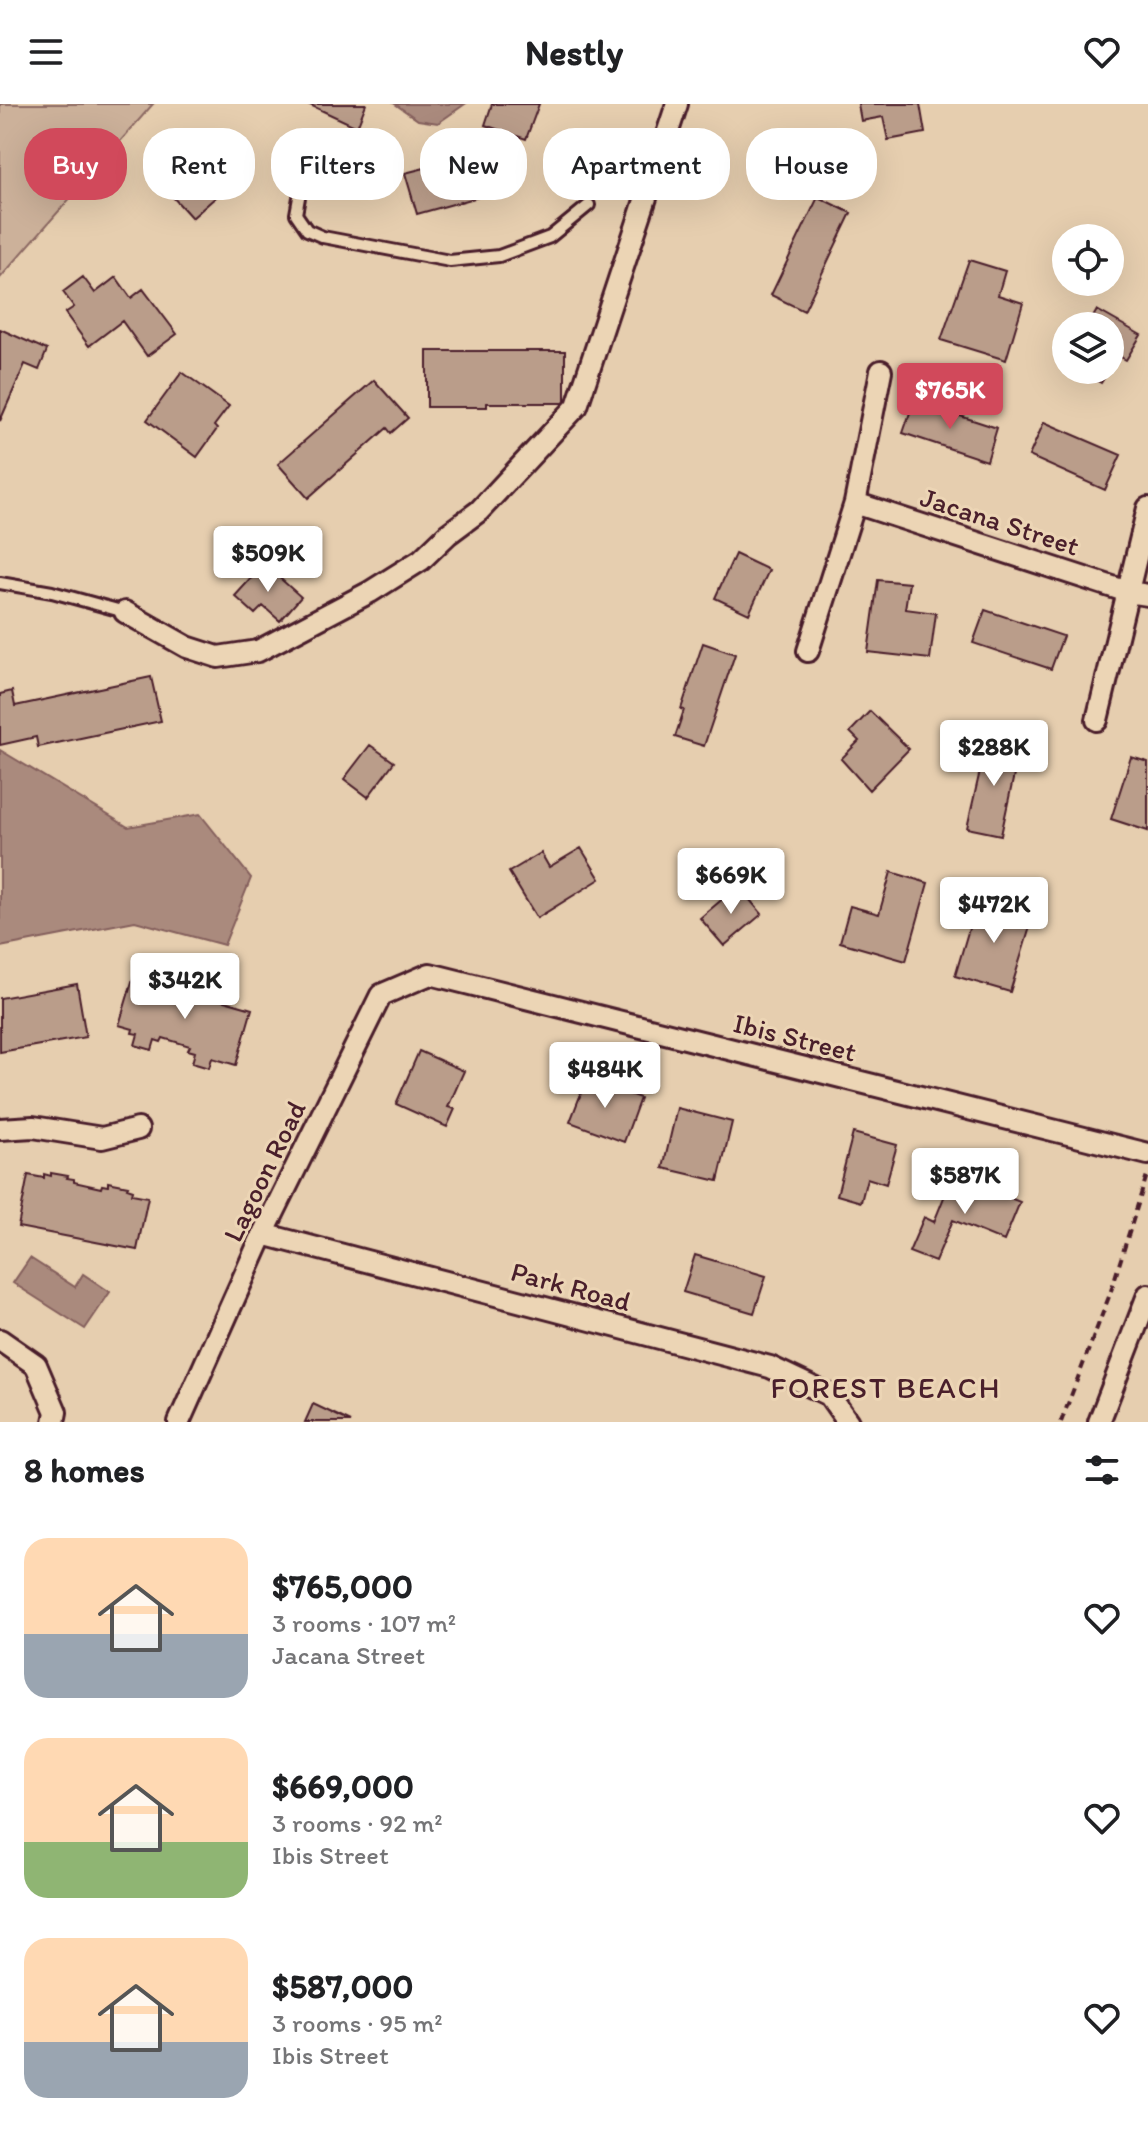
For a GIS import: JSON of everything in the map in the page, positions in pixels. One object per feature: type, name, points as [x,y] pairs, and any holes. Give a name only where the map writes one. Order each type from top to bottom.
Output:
[{"type":"street","points":[[125,612],[187,647],[218,657],[258,651],[370,592],[408,568],[479,511],[577,406],[677,104]]},
{"type":"street","points":[[808,651],[855,503],[881,371]]},
{"type":"street","name":"Jacana Street","points":[[855,503],[1138,594]]},
{"type":"street","points":[[1097,720],[1138,594],[1148,508]]},
{"type":"street","name":"Ibis Street","points":[[430,974],[1148,1154]]},
{"type":"street","name":"Lagoon Road","points":[[179,1422],[263,1234],[381,995],[430,974]]},
{"type":"street","points":[[0,1129],[33,1127],[102,1138],[138,1129]]},
{"type":"street","name":"Park Road","points":[[263,1234],[770,1367],[829,1395],[848,1422]]},
{"type":"street","points":[[1099,1422],[1148,1295]]},
{"type":"street","points":[[0,1340],[36,1365],[56,1412],[54,1422]]},
{"type":"lane","points":[[299,200],[296,214],[307,230],[323,237],[450,261],[499,256],[550,237],[589,205]]},
{"type":"lane","points":[[0,583],[52,592],[125,612]]},
{"type":"path","points":[[1061,1422],[1110,1294],[1148,1171]]},
{"type":"shaded area","points":[[0,104],[153,104],[127,134],[127,128],[24,128],[24,200],[69,200],[0,278]]},
{"type":"shaded area","points":[[395,104],[465,104],[438,123],[418,120]]},
{"type":"shaded area","points":[[0,750],[128,827],[200,814],[251,878],[224,945],[135,921],[0,947]]},
{"type":"shaded area","points":[[30,1258],[75,1287],[83,1274],[110,1292],[85,1329],[13,1283]]},
{"type":"building","points":[[308,104],[366,104],[357,127]]},
{"type":"building","points":[[492,104],[539,104],[527,136],[527,128],[485,125]]},
{"type":"building","points":[[858,104],[920,104],[925,133],[888,140],[883,117],[861,121]]},
{"type":"building","points":[[420,169],[420,200],[468,200],[417,214],[405,173]]},
{"type":"building","points":[[176,200],[212,200],[192,218]]},
{"type":"building","points":[[817,200],[824,200],[851,213],[804,311],[771,295]]},
{"type":"building","points":[[969,260],[1005,271],[998,295],[1023,303],[1006,360],[941,340]]},
{"type":"building","points":[[83,277],[95,293],[116,277],[131,298],[143,289],[177,334],[147,356],[122,321],[89,346],[65,313],[74,307],[63,292]]},
{"type":"building","points":[[1124,325],[1141,335],[1124,359]]},
{"type":"building","points":[[0,329],[47,350],[39,370],[25,364],[0,421]]},
{"type":"building","points":[[427,351],[565,351],[565,403],[427,407]]},
{"type":"building","points":[[182,372],[229,406],[197,457],[147,420]]},
{"type":"building","points":[[374,380],[408,418],[391,433],[387,428],[308,498],[278,464]]},
{"type":"building","points":[[914,401],[997,428],[987,461],[903,433]]},
{"type":"building","points":[[1044,422],[1121,455],[1105,490],[1029,456]]},
{"type":"building","points":[[735,554],[769,570],[749,614],[715,598]]},
{"type":"building","points":[[264,564],[301,597],[280,621],[263,606],[255,614],[235,596]]},
{"type":"building","points":[[878,580],[909,583],[905,609],[936,613],[930,659],[868,652]]},
{"type":"building","points":[[985,610],[1063,636],[1051,669],[973,643]]},
{"type":"building","points":[[703,643],[735,654],[704,746],[675,737]]},
{"type":"building","points":[[151,677],[161,721],[38,747],[36,737],[0,745],[0,694],[12,691],[15,706]]},
{"type":"building","points":[[870,711],[909,749],[869,790],[841,759],[859,741],[850,732]]},
{"type":"building","points":[[987,740],[1020,747],[1001,835],[967,828]]},
{"type":"building","points":[[370,745],[394,762],[368,797],[344,779]]},
{"type":"building","points":[[1131,757],[1148,762],[1148,831],[1111,819]]},
{"type":"building","points":[[581,848],[600,879],[537,918],[509,872],[541,853],[549,867]]},
{"type":"building","points":[[891,872],[928,883],[906,961],[840,942],[850,906],[879,914]]},
{"type":"building","points":[[738,886],[762,914],[724,946],[700,918]]},
{"type":"building","points":[[978,898],[1034,914],[1010,992],[955,976]]},
{"type":"building","points":[[134,975],[252,1009],[236,1065],[212,1058],[209,1068],[192,1063],[195,1052],[188,1050],[190,1046],[163,1038],[161,1042],[155,1040],[152,1050],[135,1045],[138,1034],[119,1025]]},
{"type":"building","points":[[77,984],[86,1037],[0,1052],[0,998]]},
{"type":"building","points":[[419,1051],[464,1071],[448,1107],[455,1109],[447,1127],[396,1104]]},
{"type":"building","points":[[587,1078],[640,1098],[624,1142],[570,1122]]},
{"type":"building","points":[[677,1108],[732,1122],[718,1181],[663,1168]]},
{"type":"building","points":[[853,1133],[897,1145],[886,1184],[867,1178],[861,1202],[837,1195]]},
{"type":"building","points":[[51,1173],[101,1188],[102,1185],[108,1186],[108,1182],[128,1186],[133,1190],[132,1194],[148,1197],[137,1250],[18,1227],[28,1175],[44,1178],[44,1174],[51,1176]]},
{"type":"building","points":[[953,1175],[1020,1202],[1004,1241],[953,1220],[935,1262],[909,1252],[924,1217],[934,1222]]},
{"type":"building","points":[[695,1255],[766,1276],[754,1313],[683,1292]]},
{"type":"building","points":[[313,1404],[351,1422],[305,1422]]},
{"type":"district","name":"FOREST BEACH","points":[[886,1387]]}]
